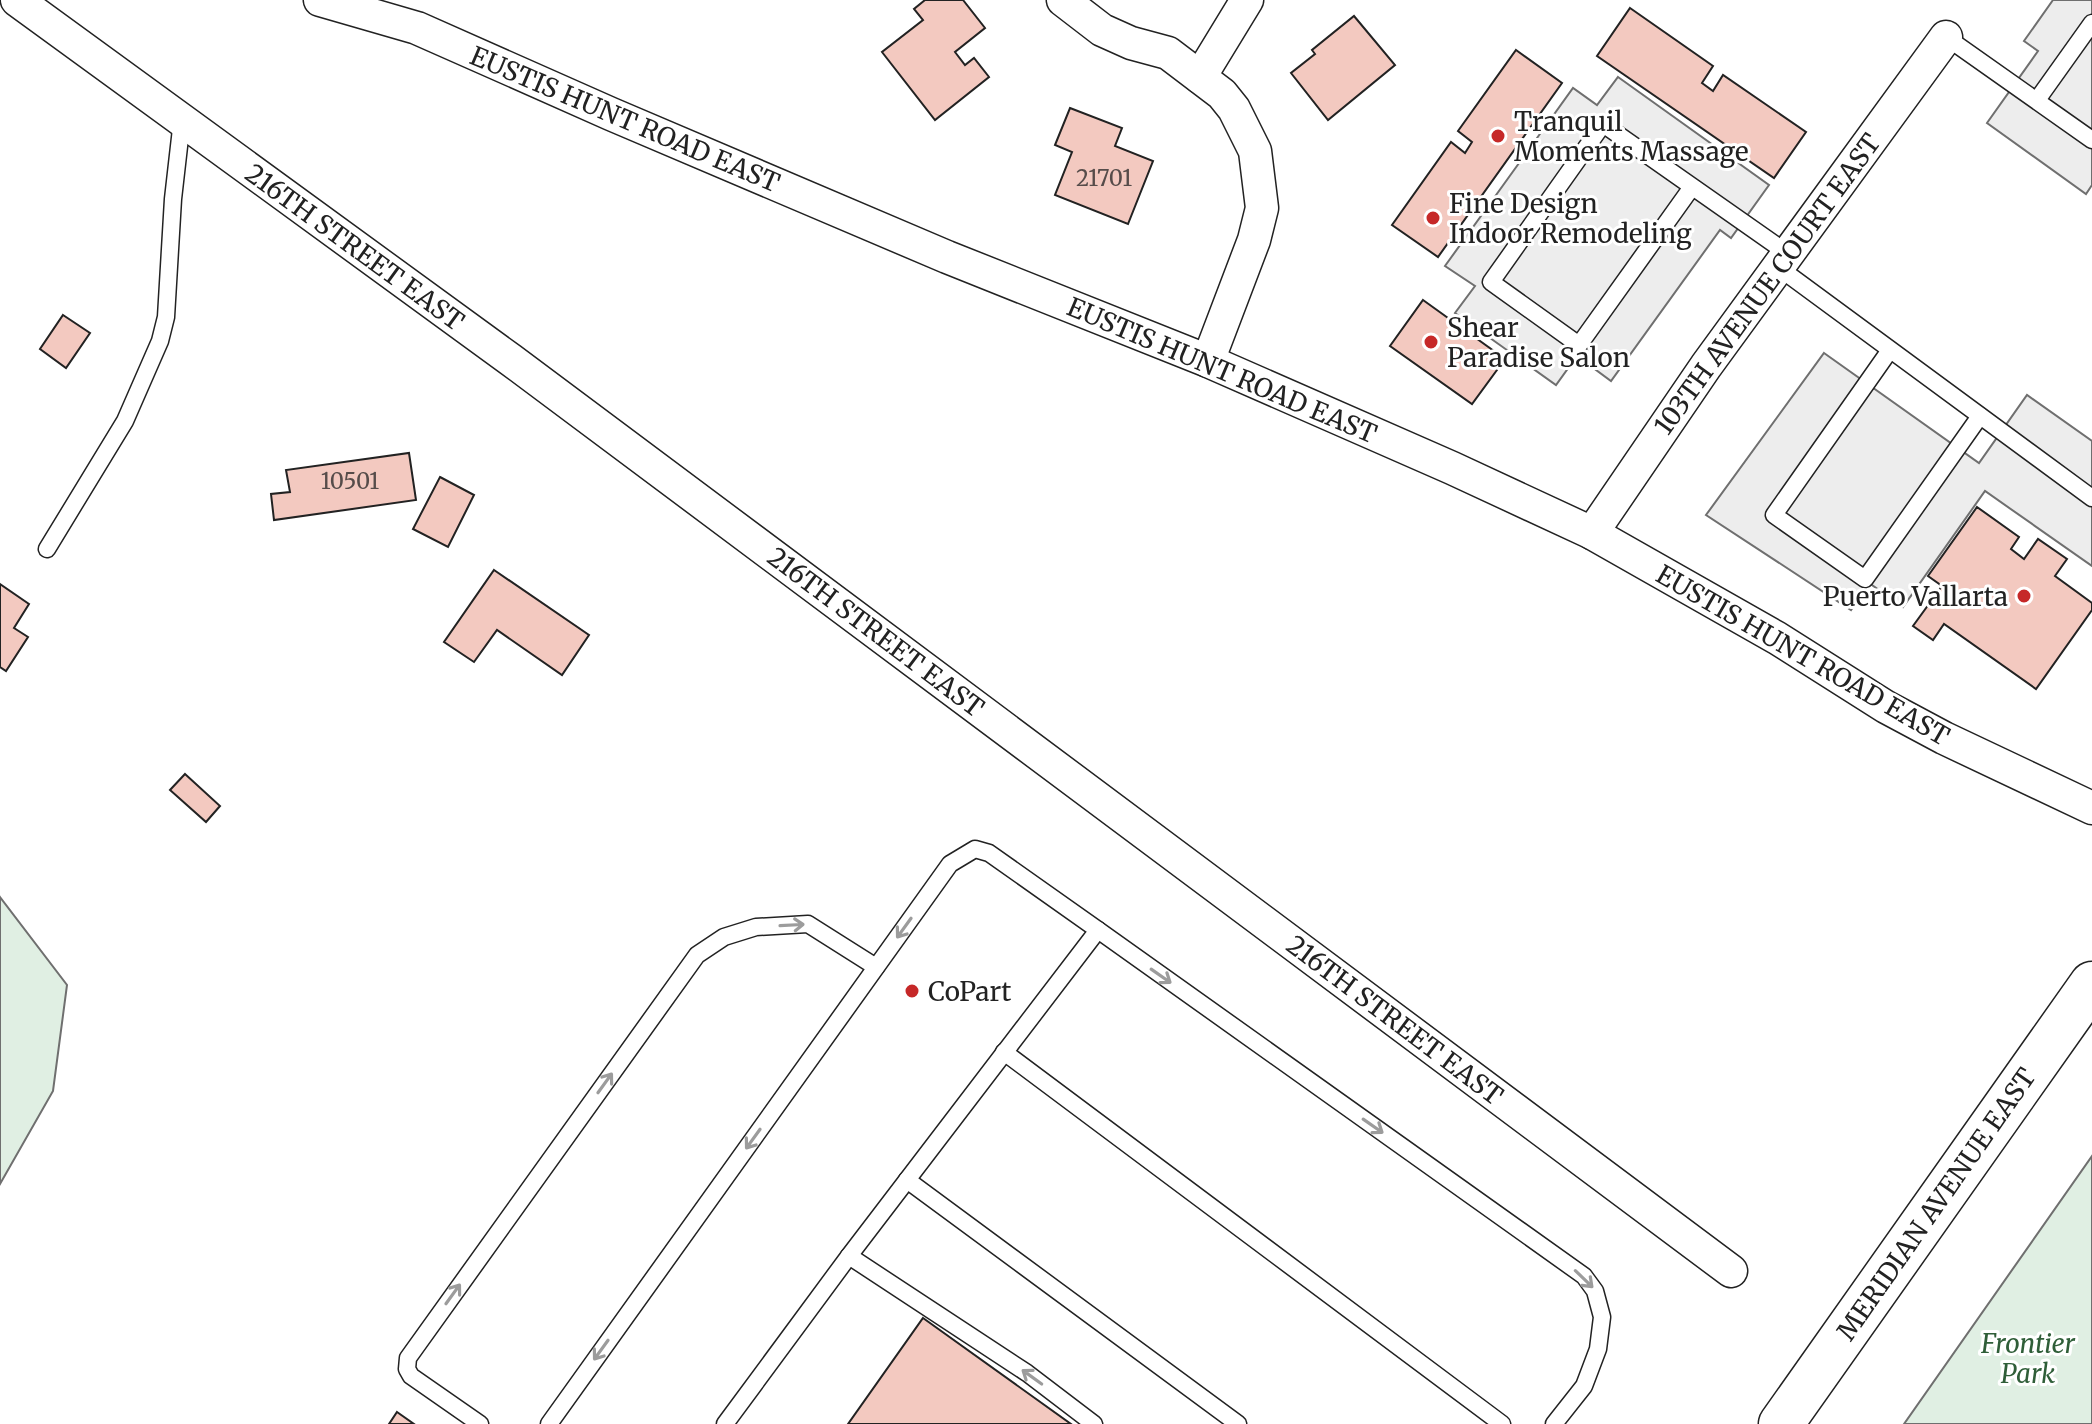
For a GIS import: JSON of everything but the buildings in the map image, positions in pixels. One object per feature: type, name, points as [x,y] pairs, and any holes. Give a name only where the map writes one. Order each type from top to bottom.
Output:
[{"type":"main road","name":"MERIDIAN AVENUE EAST","points":[[1781,1424],[2092,984]]},
{"type":"street","name":"216TH STREET EAST","points":[[17,0],[536,379],[1731,1271]]},
{"type":"street","name":"EUSTIS HUNT ROAD EAST","points":[[320,0],[417,28],[947,257],[1208,361],[1452,468],[1592,533],[1777,638],[1897,713],[2092,808]]},
{"type":"street","points":[[1063,0],[1102,30],[1131,43],[1168,53],[1222,94],[1234,109],[1255,151],[1262,208],[1254,240],[1208,361]]},
{"type":"street","points":[[1200,77],[1247,0]]},
{"type":"street","name":"103TH AVENUE COURT EAST","points":[[1592,533],[1706,366],[1946,37]]},
{"type":"lane","points":[[2037,100],[2092,23]]},
{"type":"lane","points":[[1946,37],[2092,140]]},
{"type":"lane","points":[[47,549],[125,421],[160,341],[166,317],[182,120]]},
{"type":"lane","points":[[1692,187],[1579,345],[1491,282],[1603,124],[1692,187],[1890,350],[2092,498]]},
{"type":"lane","points":[[1890,350],[1774,515],[1865,579],[1980,416]]},
{"type":"lane","points":[[549,1424],[950,864],[975,849],[989,853],[1584,1276],[1595,1291],[1602,1317],[1598,1349],[1584,1386],[1554,1424]]},
{"type":"lane","points":[[480,1424],[411,1376],[407,1369],[408,1358],[697,955],[724,937],[756,927],[808,924],[876,967]]},
{"type":"lane","points":[[725,1424],[1098,930]]},
{"type":"lane","points":[[1004,1052],[1502,1424]]},
{"type":"lane","points":[[907,1180],[1238,1424]]},
{"type":"lane","points":[[849,1256],[1027,1373],[1094,1424]]},
{"type":"green space","points":[[0,897],[67,985],[53,1091],[0,1184]]},
{"type":"green space","name":"Frontier Park","points":[[2092,1156],[2092,1424],[1904,1424]]},
{"type":"shaded area","points":[[2053,0],[2092,0],[2092,185],[2086,194],[1987,123],[2038,51],[2024,41]]},
{"type":"shaded area","points":[[1618,77],[1769,185],[1731,238],[1720,230],[1611,381],[1577,356],[1556,385],[1455,313],[1475,286],[1445,266],[1573,88],[1597,105]]},
{"type":"shaded area","points":[[1824,353],[1979,463],[2027,395],[2092,441],[2092,566],[1985,491],[1903,607],[1869,583],[1851,610],[1706,515]]},
{"type":"place","name":"Tranquil Moments Massage","points":[[1498,136]]},
{"type":"place","name":"Fine Design Indoor Remodeling","points":[[1433,218]]},
{"type":"place","name":"Shear Paradise Salon","points":[[1431,342]]},
{"type":"place","name":"Puerto Vallarta","points":[[2024,596]]},
{"type":"place","name":"CoPart","points":[[912,991]]}]
